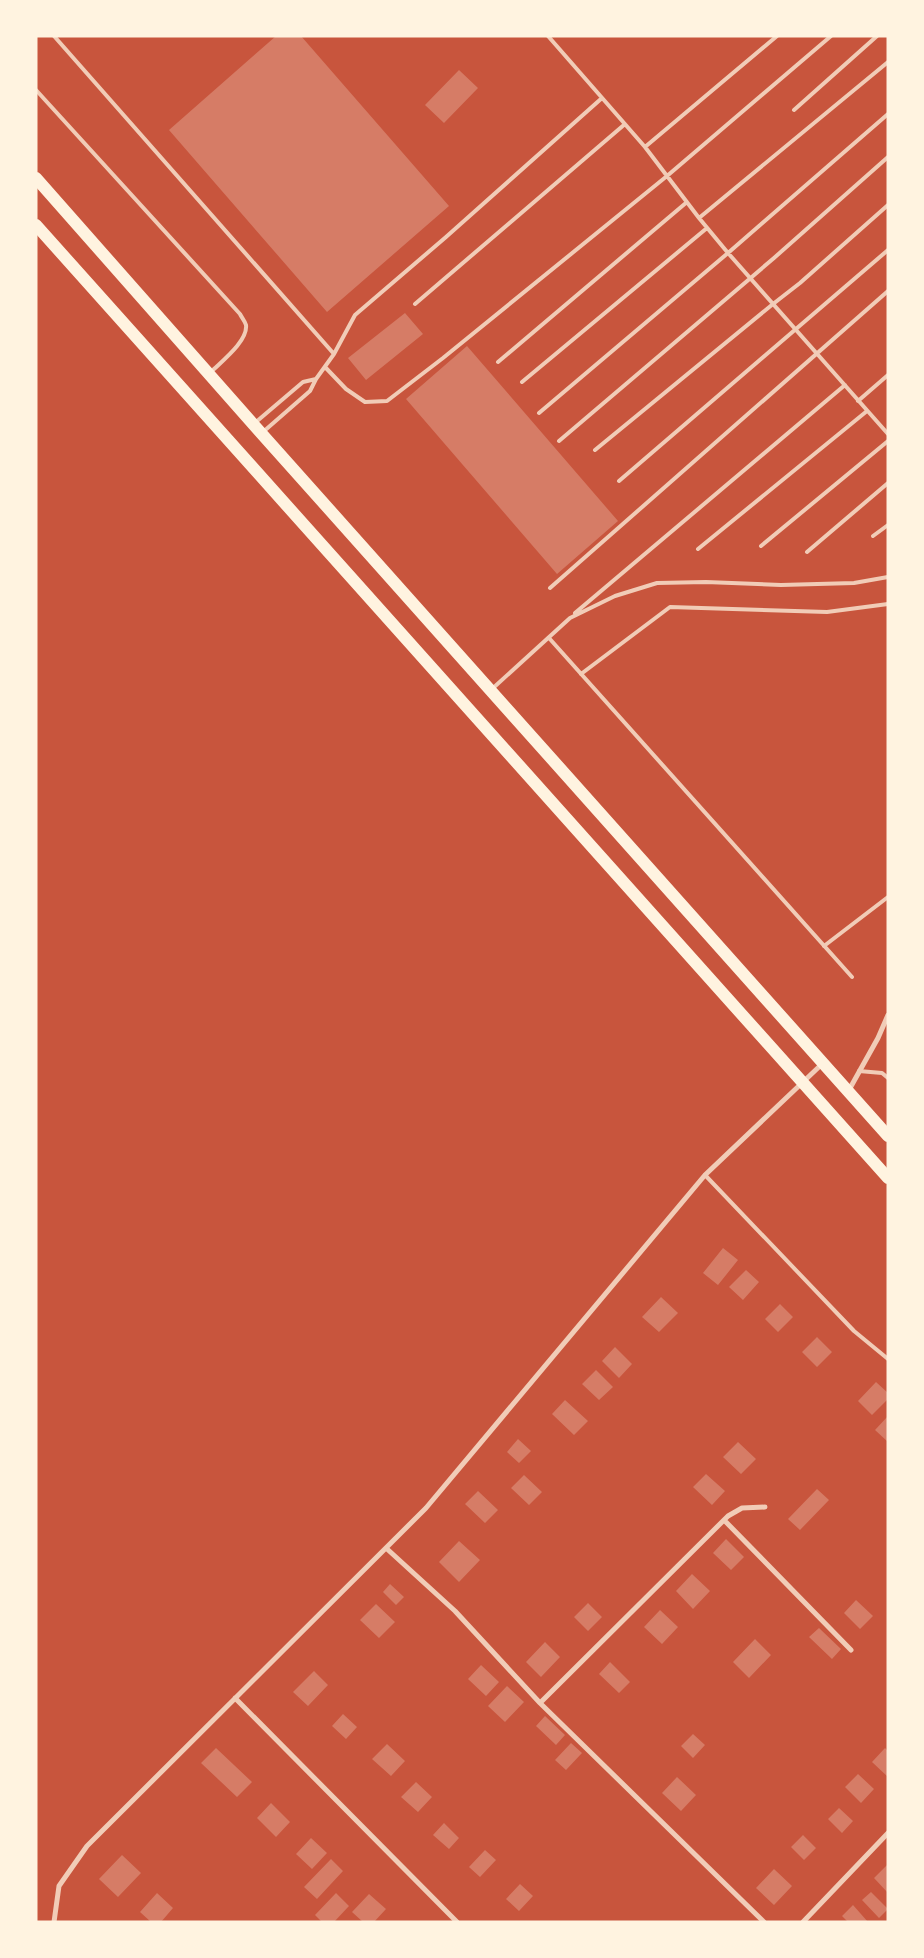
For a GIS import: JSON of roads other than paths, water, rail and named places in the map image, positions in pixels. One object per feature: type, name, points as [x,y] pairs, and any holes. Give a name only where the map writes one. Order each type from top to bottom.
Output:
[{"type":"main road","points":[[36,178],[257,429],[888,1136]]},
{"type":"main road","points":[[36,225],[888,1178]]},
{"type":"street","points":[[848,1091],[878,1038],[888,1015]]},
{"type":"street","points":[[54,1922],[59,1886],[86,1846],[426,1508],[705,1175],[823,1064]]},
{"type":"street","points":[[540,1703],[724,1520],[742,1508],[765,1507]]},
{"type":"street","points":[[724,1520],[851,1650]]},
{"type":"street","points":[[386,1548],[455,1611],[540,1703],[764,1922]]},
{"type":"street","points":[[235,1698],[457,1922]]},
{"type":"street","points":[[803,1922],[888,1833]]},
{"type":"lane","points":[[54,36],[334,354]]},
{"type":"lane","points":[[548,36],[645,147],[728,253],[888,434]]},
{"type":"lane","points":[[645,147],[777,36]]},
{"type":"lane","points":[[325,367],[346,389],[365,402],[387,401],[443,358],[667,176],[831,36]]},
{"type":"lane","points":[[794,110],[878,36]]},
{"type":"lane","points":[[699,218],[888,62]]},
{"type":"lane","points":[[36,90],[240,314],[246,324],[241,341],[209,374]]},
{"type":"lane","points":[[257,429],[310,390],[334,354],[355,315],[602,98]]},
{"type":"lane","points":[[539,413],[888,114]]},
{"type":"lane","points":[[415,304],[625,124]]},
{"type":"lane","points":[[559,441],[888,157]]},
{"type":"lane","points":[[498,362],[687,202]]},
{"type":"lane","points":[[595,450],[800,283],[888,205]]},
{"type":"lane","points":[[522,382],[707,228]]},
{"type":"lane","points":[[619,481],[888,250]]},
{"type":"lane","points":[[550,588],[888,291]]},
{"type":"lane","points":[[858,401],[888,375]]},
{"type":"lane","points":[[257,429],[303,382],[316,379]]},
{"type":"lane","points":[[491,691],[570,618],[844,385]]},
{"type":"lane","points":[[698,549],[868,411]]},
{"type":"lane","points":[[884,429],[888,426]]},
{"type":"lane","points":[[761,546],[888,441]]},
{"type":"lane","points":[[807,552],[888,482]]},
{"type":"lane","points":[[874,536],[888,525]]},
{"type":"lane","points":[[570,618],[615,596],[657,583],[706,582],[781,585],[854,583],[888,577]]},
{"type":"lane","points":[[581,674],[670,607],[827,612],[888,604]]},
{"type":"lane","points":[[549,638],[852,977]]},
{"type":"lane","points":[[824,946],[888,897]]},
{"type":"lane","points":[[859,1071],[882,1073],[888,1078]]},
{"type":"lane","points":[[705,1175],[854,1331],[888,1359]]}]
